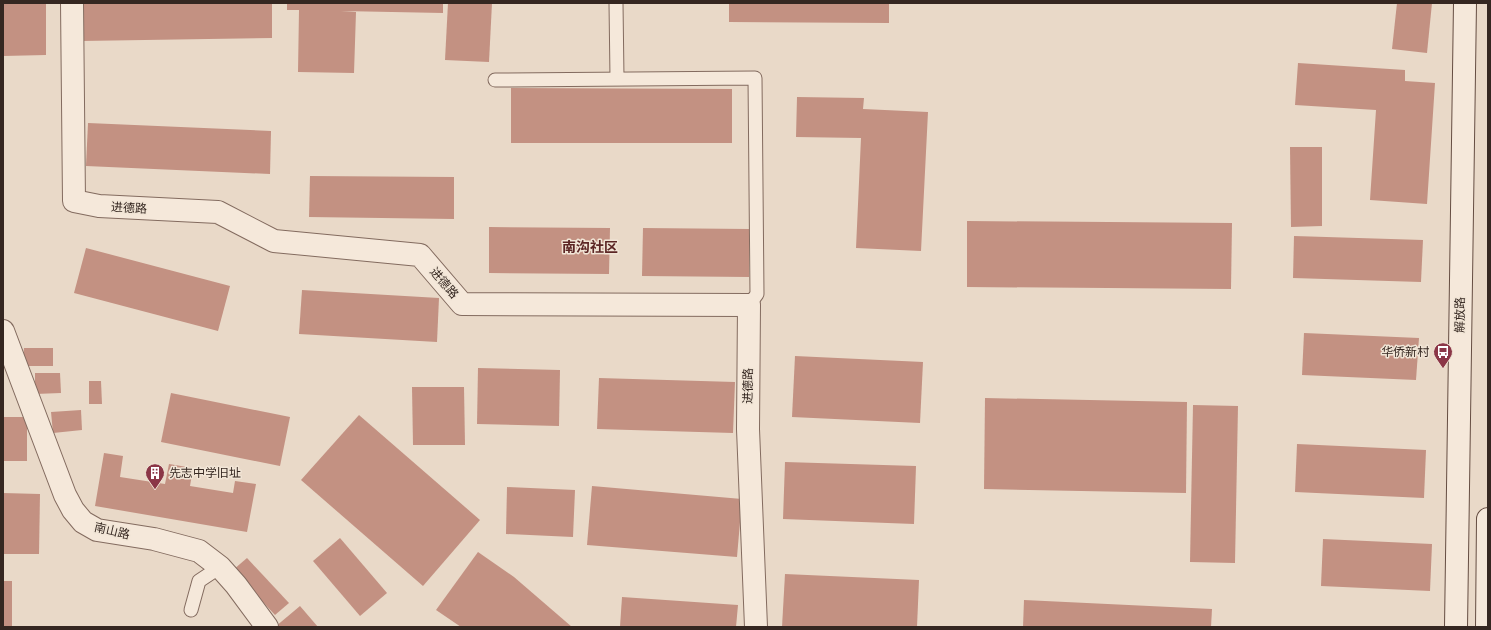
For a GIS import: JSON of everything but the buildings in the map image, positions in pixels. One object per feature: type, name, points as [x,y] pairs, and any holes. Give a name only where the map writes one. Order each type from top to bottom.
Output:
[{"type":"street","name":"进德路","points":[[72,3],[74,201],[99,206],[218,212],[274,241],[420,255],[462,304],[749,305],[748,429],[756,627]]},
{"type":"street","name":"解放路","points":[[1456,627],[1465,3]]},
{"type":"street","name":"南山路","points":[[3,331],[65,495],[73,510],[83,522],[97,530],[154,539],[200,552],[220,567],[267,627]]},
{"type":"street","points":[[1487,627],[1488,519]]},
{"type":"lane","points":[[616,3],[617,78]]},
{"type":"lane","points":[[495,80],[755,78],[757,294],[749,305]]},
{"type":"lane","points":[[191,610],[199,581],[220,567]]},
{"type":"place","name":"华侨新村","points":[[1443,369]]},
{"type":"place","name":"先志中学旧址","points":[[155,490]]},
{"type":"district","name":"南沟社区","points":[[590,247]]}]
